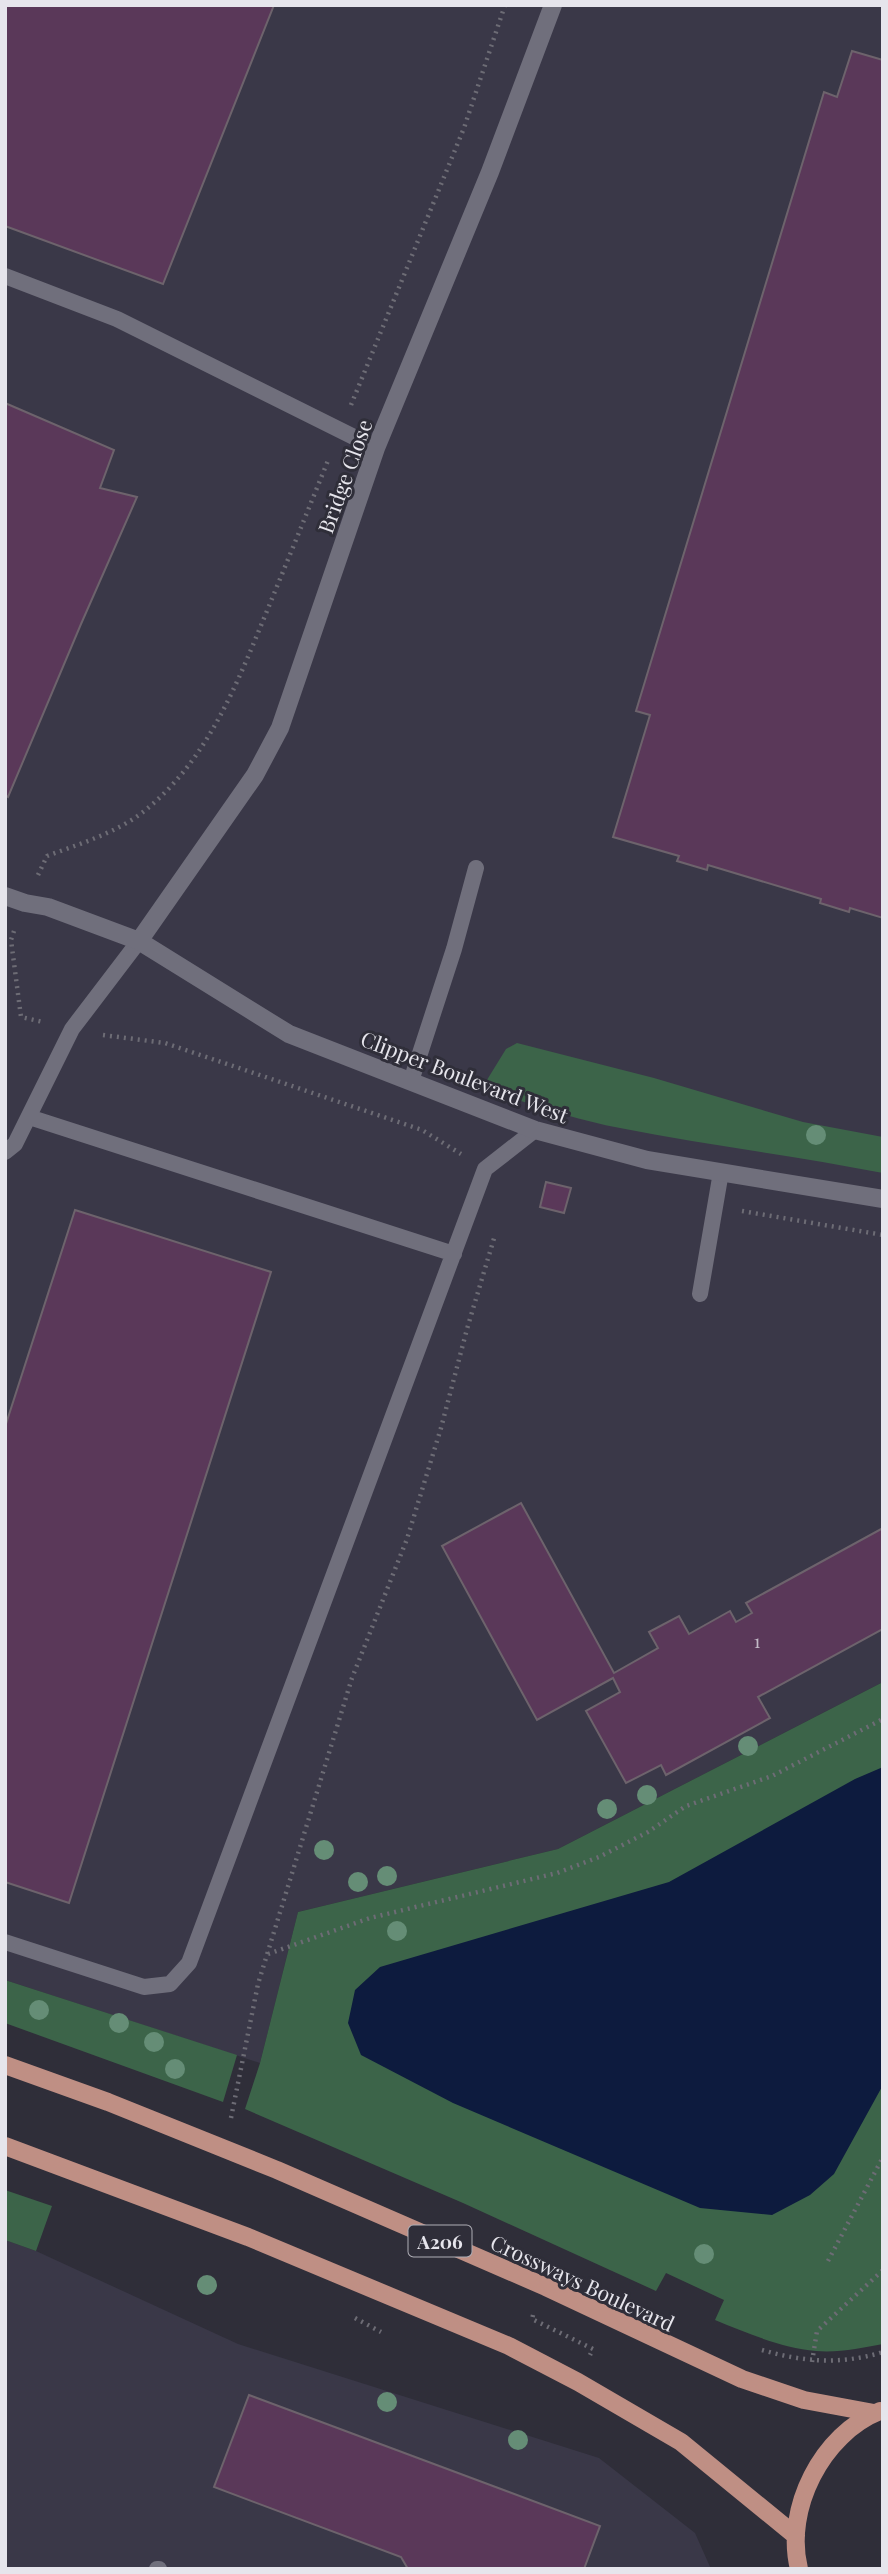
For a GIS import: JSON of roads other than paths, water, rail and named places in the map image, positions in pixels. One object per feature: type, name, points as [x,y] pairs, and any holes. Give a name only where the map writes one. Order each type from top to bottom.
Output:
[{"type":"main road","name":"Crossways Boulevard","points":[[5,2065],[108,2102],[277,2170],[546,2287],[742,2379],[804,2400],[878,2411]]},
{"type":"main road","points":[[5,2146],[248,2237],[509,2346],[681,2442],[796,2536]]},
{"type":"main road","points":[[799,2569],[796,2536],[803,2498],[819,2464],[843,2435],[878,2411]]},
{"type":"street","name":"Bridge Close","points":[[139,941],[255,775],[280,728],[376,448],[490,172],[553,5]]},
{"type":"street","name":"Clipper Boulevard West","points":[[5,896],[48,907],[139,941],[289,1034],[534,1130],[647,1160],[883,1199]]},
{"type":"lane","points":[[5,276],[117,319],[376,448]]},
{"type":"lane","points":[[411,1081],[454,950],[476,868]]},
{"type":"lane","points":[[5,1152],[15,1144],[72,1029],[139,941]]},
{"type":"lane","points":[[29,1117],[453,1254]]},
{"type":"lane","points":[[5,1942],[144,1987],[170,1984],[189,1963],[485,1169],[534,1130]]},
{"type":"lane","points":[[700,1294],[721,1172]]},
{"type":"water","points":[[883,1767],[883,2085],[834,2174],[810,2195],[772,2215],[700,2208],[453,2103],[361,2055],[348,2023],[355,1990],[380,1967],[669,1882],[855,1779]]}]
